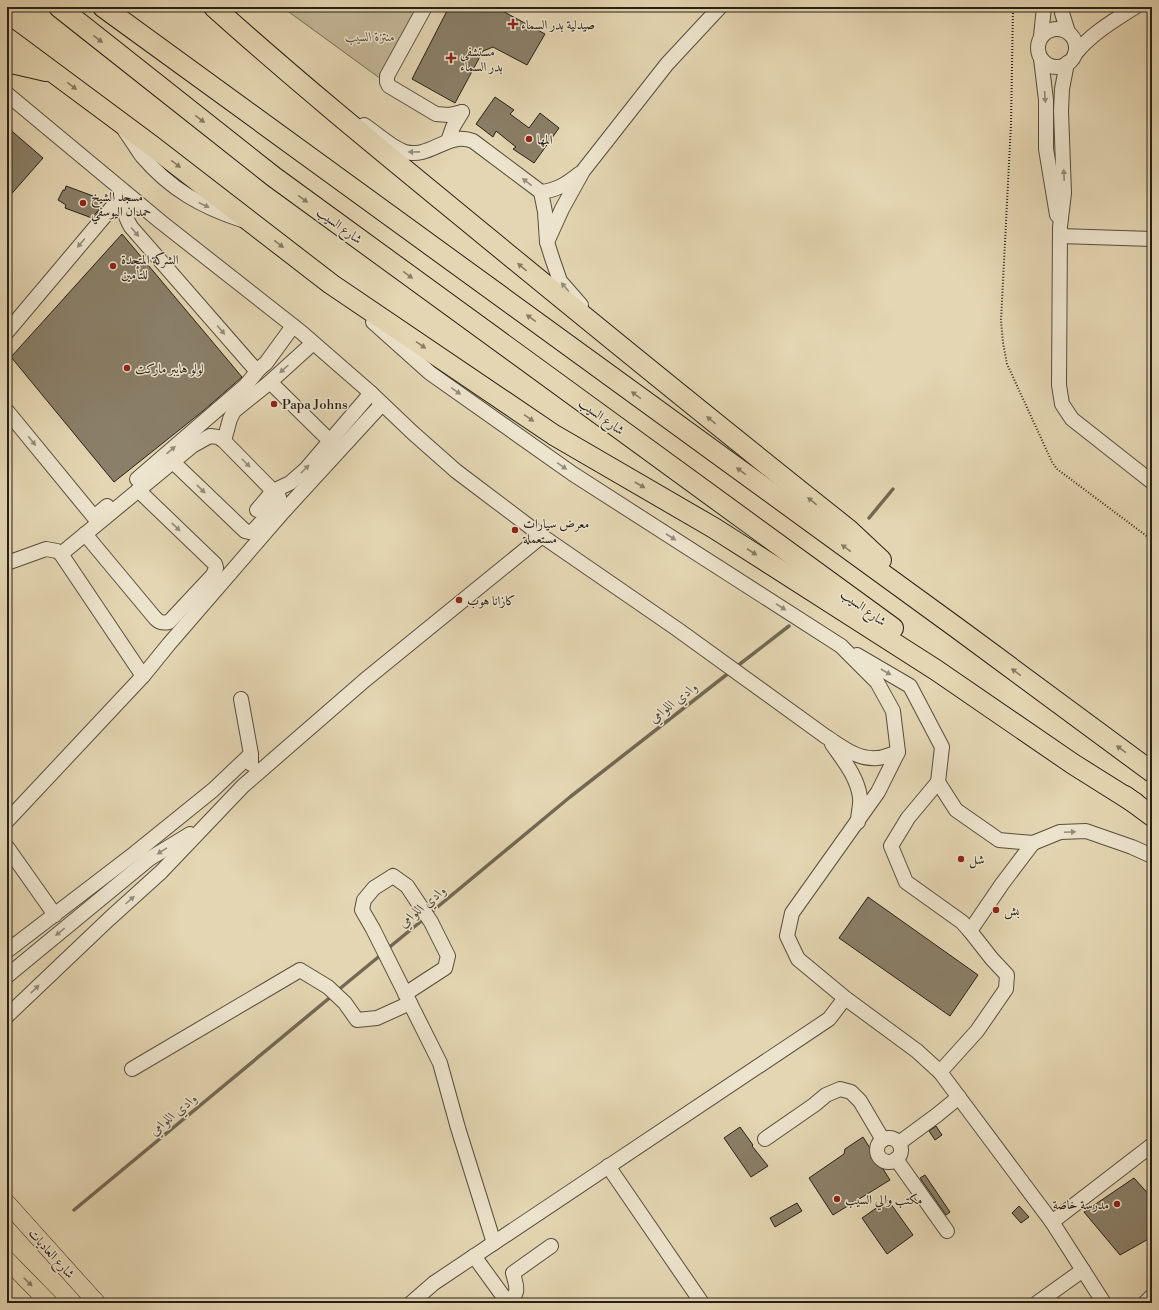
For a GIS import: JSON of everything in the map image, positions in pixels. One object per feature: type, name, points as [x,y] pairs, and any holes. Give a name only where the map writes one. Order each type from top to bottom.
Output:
[{"type":"highway","points":[[103,7],[957,628],[1152,772]]},
{"type":"highway","points":[[205,7],[272,59],[641,364],[849,530],[957,628]]},
{"type":"highway","points":[[214,7],[272,59]]},
{"type":"highway","name":"شارع السيب","points":[[63,11],[274,177],[1152,816]]},
{"type":"highway","points":[[7,38],[118,120],[331,284],[554,436],[714,528],[929,666],[1073,764],[1135,804]]},
{"type":"highway","points":[[7,62],[55,74]]},
{"type":"main road","points":[[7,1199],[19,1217]]},
{"type":"main road","name":"شارع العاديات","points":[[7,1203],[97,1303]]},
{"type":"main road","points":[[7,1260],[50,1303]]},
{"type":"street","points":[[425,7],[387,76],[387,82],[389,86],[436,114],[449,115],[462,112],[453,127],[448,142]]},
{"type":"street","points":[[547,242],[562,209],[583,171],[667,64],[720,7]]},
{"type":"street","points":[[1044,7],[1041,36],[1037,47],[1038,53],[1045,63],[1056,67],[1071,59],[1083,43],[1096,32],[1135,7]]},
{"type":"street","points":[[1062,7],[1062,12],[1070,35],[1075,42],[1062,90],[1061,111],[1064,193],[1060,232],[1059,385],[1062,404],[1072,419],[1152,482]]},
{"type":"street","points":[[1041,36],[1051,29],[1057,29],[1070,35],[1096,32]]},
{"type":"street","points":[[1041,58],[1046,100],[1046,150],[1060,232]]},
{"type":"street","points":[[272,59],[399,150],[414,153],[461,138],[473,141],[541,192],[545,212],[547,242],[560,281],[598,323],[641,364]]},
{"type":"street","points":[[9,97],[293,326],[371,393],[412,433],[456,471],[542,536],[677,629],[849,752],[865,758],[878,758],[898,752]]},
{"type":"street","points":[[436,114],[443,127],[448,142]]},
{"type":"street","points":[[541,192],[551,191],[562,187],[583,171]]},
{"type":"street","points":[[7,332],[129,195]]},
{"type":"street","points":[[129,195],[125,209],[125,216],[131,227],[254,368],[260,368]]},
{"type":"street","points":[[1060,232],[1152,239]]},
{"type":"street","points":[[331,284],[437,377],[573,474],[841,646],[910,686],[942,747],[938,782],[908,818],[891,846],[906,882],[962,922],[1007,975],[1006,989],[977,1030],[940,1072]]},
{"type":"street","points":[[7,411],[94,517],[246,385],[271,357],[293,326]]},
{"type":"street","points":[[224,441],[230,419],[234,411],[270,382],[313,343]]},
{"type":"street","points":[[270,382],[330,441]]},
{"type":"street","points":[[257,510],[274,491],[290,483],[306,469],[371,393]]},
{"type":"street","points":[[7,821],[142,676],[283,512],[382,404]]},
{"type":"street","points":[[61,554],[192,446],[210,436],[218,437],[224,441],[274,491],[280,498],[279,503],[253,530],[249,532],[245,530],[173,462]]},
{"type":"street","points":[[85,534],[159,622],[169,622],[215,572],[216,568],[215,564],[138,490]]},
{"type":"street","points":[[7,1016],[161,872],[243,786],[365,680],[542,536]]},
{"type":"street","points":[[7,563],[46,549],[52,549],[61,554],[142,676]]},
{"type":"street","points":[[841,646],[877,682],[893,711],[898,752],[878,792],[858,822],[792,912],[787,936],[798,959],[845,998],[917,1051],[940,1072],[1052,1222],[1104,1303]]},
{"type":"street","points":[[241,699],[251,754],[251,768],[243,786]]},
{"type":"street","points":[[825,736],[846,763],[855,779],[860,797],[858,822]]},
{"type":"street","points":[[7,951],[135,853],[213,790],[251,754]]},
{"type":"street","points":[[938,782],[956,810],[999,840],[1033,843],[1060,832],[1086,831],[1132,847],[1152,856]]},
{"type":"street","points":[[7,976],[149,859],[207,823]]},
{"type":"street","points":[[970,931],[1002,884],[1033,843]]},
{"type":"street","points":[[7,846],[55,914]]},
{"type":"street","points":[[132,1069],[300,970],[328,987],[345,1003],[357,1020],[377,1018],[407,999],[444,968],[448,956],[431,922],[407,886],[393,876],[374,888],[364,900],[362,910],[373,929],[407,999],[440,1063],[458,1128],[494,1243]]},
{"type":"street","points":[[411,1303],[434,1283],[829,1019],[845,998]]},
{"type":"street","points":[[765,1139],[826,1095],[840,1089],[851,1092],[860,1101],[883,1140]]},
{"type":"street","points":[[899,1143],[958,1097]]},
{"type":"street","points":[[891,1138],[899,1143],[901,1152],[896,1159],[890,1162],[885,1161],[878,1154],[878,1145],[883,1140],[891,1138]]},
{"type":"street","points":[[1052,1222],[1152,1145]]},
{"type":"street","points":[[896,1159],[947,1231]]},
{"type":"street","points":[[608,1166],[702,1303]]},
{"type":"street","points":[[474,1256],[508,1302],[514,1298],[517,1290],[513,1273],[551,1246]]},
{"type":"street","points":[[1037,1303],[1082,1270]]},
{"type":"street","points":[[1145,1303],[1152,1296]]},
{"type":"path","points":[[1013,7],[1011,124],[1001,321],[1007,364],[1052,462],[1057,469],[1152,540]]},
{"type":"green space","name":"منتزة السيب","points":[[282,7],[418,7],[381,79]]},
{"type":"building","name":"مستشفى بدر السماء","points":[[449,7],[495,7],[545,34],[527,65],[493,47],[483,51],[455,103],[412,79]]},
{"type":"building","name":"المها","points":[[495,97],[514,110],[510,114],[529,128],[540,113],[559,128],[534,163],[513,149],[516,147],[496,131],[493,137],[476,124]]},
{"type":"building","points":[[7,127],[43,158],[7,199]]},
{"type":"building","name":"مسجد الشيخ حمدان اليوسفي","points":[[66,186],[104,200],[101,207],[92,218],[65,208],[66,205],[58,200]]},
{"type":"building","name":"لولو هايبر ماركت","points":[[122,234],[242,377],[203,411],[114,482],[11,357]]},
{"type":"building","points":[[868,897],[978,975],[950,1016],[839,938]]},
{"type":"building","points":[[936,1126],[942,1135],[935,1140],[929,1131]]},
{"type":"building","points":[[740,1127],[753,1145],[752,1146],[768,1166],[751,1177],[724,1138]]},
{"type":"building","points":[[863,1137],[890,1180],[833,1215],[809,1178],[844,1154],[845,1149]]},
{"type":"building","points":[[925,1175],[950,1212],[946,1215],[920,1178]]},
{"type":"building","points":[[1134,1178],[1152,1198],[1152,1237],[1120,1255],[1084,1212]]},
{"type":"building","points":[[888,1200],[913,1235],[887,1254],[862,1218]]},
{"type":"building","points":[[797,1203],[802,1211],[775,1227],[770,1218]]},
{"type":"building","points":[[1019,1206],[1029,1217],[1021,1223],[1012,1213]]},
{"type":"waterway","name":"وادي اللوامي","points":[[869,518],[893,489]]},
{"type":"waterway","name":"وادي اللوامي","points":[[736,667],[789,626]]},
{"type":"waterway","name":"وادي اللوامي","points":[[429,914],[570,797],[730,672]]},
{"type":"waterway","name":"وادي اللوامي","points":[[386,950],[425,918]]},
{"type":"waterway","name":"وادي اللوامي","points":[[337,991],[382,954]]},
{"type":"waterway","name":"وادي اللوامي","points":[[74,1210],[333,995]]},
{"type":"place","name":"صيدلية بدر السماء","points":[[513,24]]},
{"type":"place","name":"مستشفى بدر السماء","points":[[451,58]]},
{"type":"place","name":"المها","points":[[529,139]]},
{"type":"place","name":"مسجد الشيخ حمدان اليوسفي","points":[[83,203]]},
{"type":"place","name":"الشركة المتحدة للتأمين","points":[[113,266]]},
{"type":"place","name":"لولو هايبر ماركت","points":[[127,368]]},
{"type":"place","name":"Papa Johns","points":[[274,404]]},
{"type":"place","name":"معرض سيارات مستعملة","points":[[515,530]]},
{"type":"place","name":"كازانا هوب","points":[[459,600]]},
{"type":"place","name":"شل","points":[[961,859]]},
{"type":"place","name":"بش","points":[[996,910]]},
{"type":"place","name":"مكتب والي السيب","points":[[837,1199]]},
{"type":"place","name":"مدرسة خاصة","points":[[1117,1204]]}]
